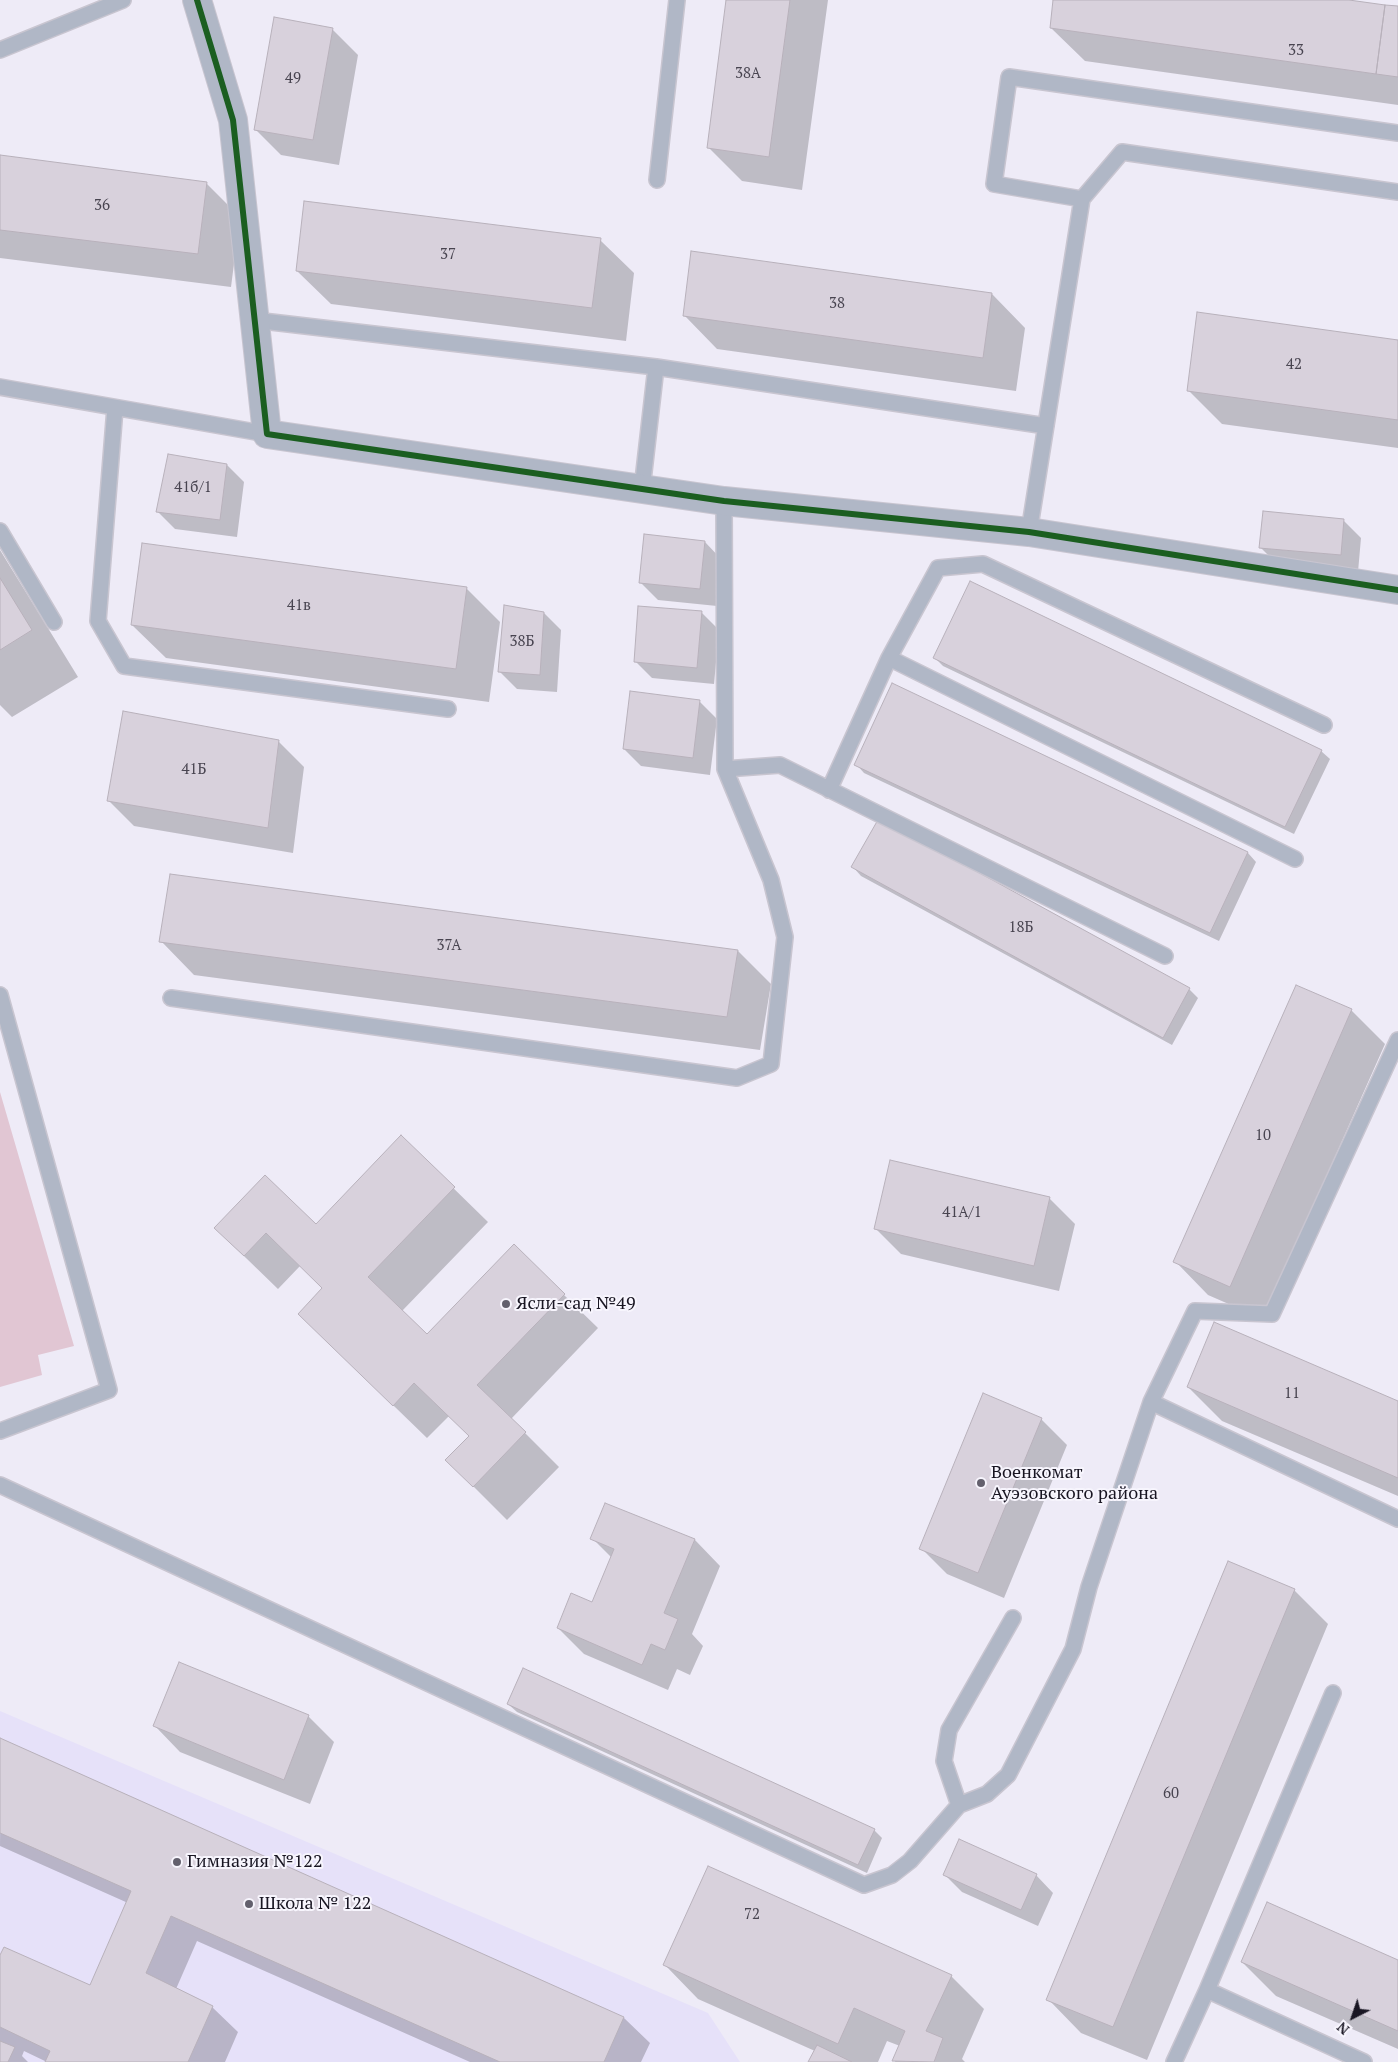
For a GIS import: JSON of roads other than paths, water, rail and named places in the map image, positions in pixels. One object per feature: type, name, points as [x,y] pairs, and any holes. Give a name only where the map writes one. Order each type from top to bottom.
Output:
[{"type":"street","points":[[196,0],[233,120],[267,434],[724,501],[1029,532],[1398,590]]},
{"type":"lane","points":[[0,50],[123,0]]},
{"type":"lane","points":[[657,180],[677,0]]},
{"type":"lane","points":[[1082,199],[994,184],[1009,78],[1398,134]]},
{"type":"lane","points":[[1029,532],[1082,199],[1122,152],[1398,192]]},
{"type":"lane","points":[[254,320],[656,367],[1046,426]]},
{"type":"lane","points":[[642,489],[656,367]]},
{"type":"lane","points":[[0,387],[267,434]]},
{"type":"lane","points":[[114,408],[98,621],[124,666],[448,709]]},
{"type":"lane","points":[[171,998],[737,1078],[771,1064],[785,937],[771,880],[725,769],[724,501]]},
{"type":"lane","points":[[0,531],[54,622]]},
{"type":"lane","points":[[829,790],[889,658],[938,568],[983,564],[1324,725]]},
{"type":"lane","points":[[889,658],[1295,859]]},
{"type":"lane","points":[[725,769],[780,765],[1165,956]]},
{"type":"lane","points":[[0,995],[109,1390],[0,1431]]},
{"type":"lane","points":[[0,1485],[864,1885],[892,1875],[910,1861],[959,1805],[987,1794],[1008,1775],[1073,1650],[1089,1587],[1151,1402],[1195,1311],[1272,1314],[1398,1040]]},
{"type":"lane","points":[[1151,1402],[1398,1519]]},
{"type":"lane","points":[[959,1805],[944,1760],[949,1730],[1013,1618]]},
{"type":"lane","points":[[1174,2062],[1207,1990],[1333,1693]]},
{"type":"lane","points":[[1207,1990],[1364,2062]]},
{"type":"place","name":"Ясли-сад №49","points":[[506,1304]]},
{"type":"place","name":"Военкомат Ауэзовского района","points":[[981,1483]]},
{"type":"place","name":"Гимназия №122","points":[[177,1862]]},
{"type":"place","name":"Школа № 122","points":[[249,1904]]}]
